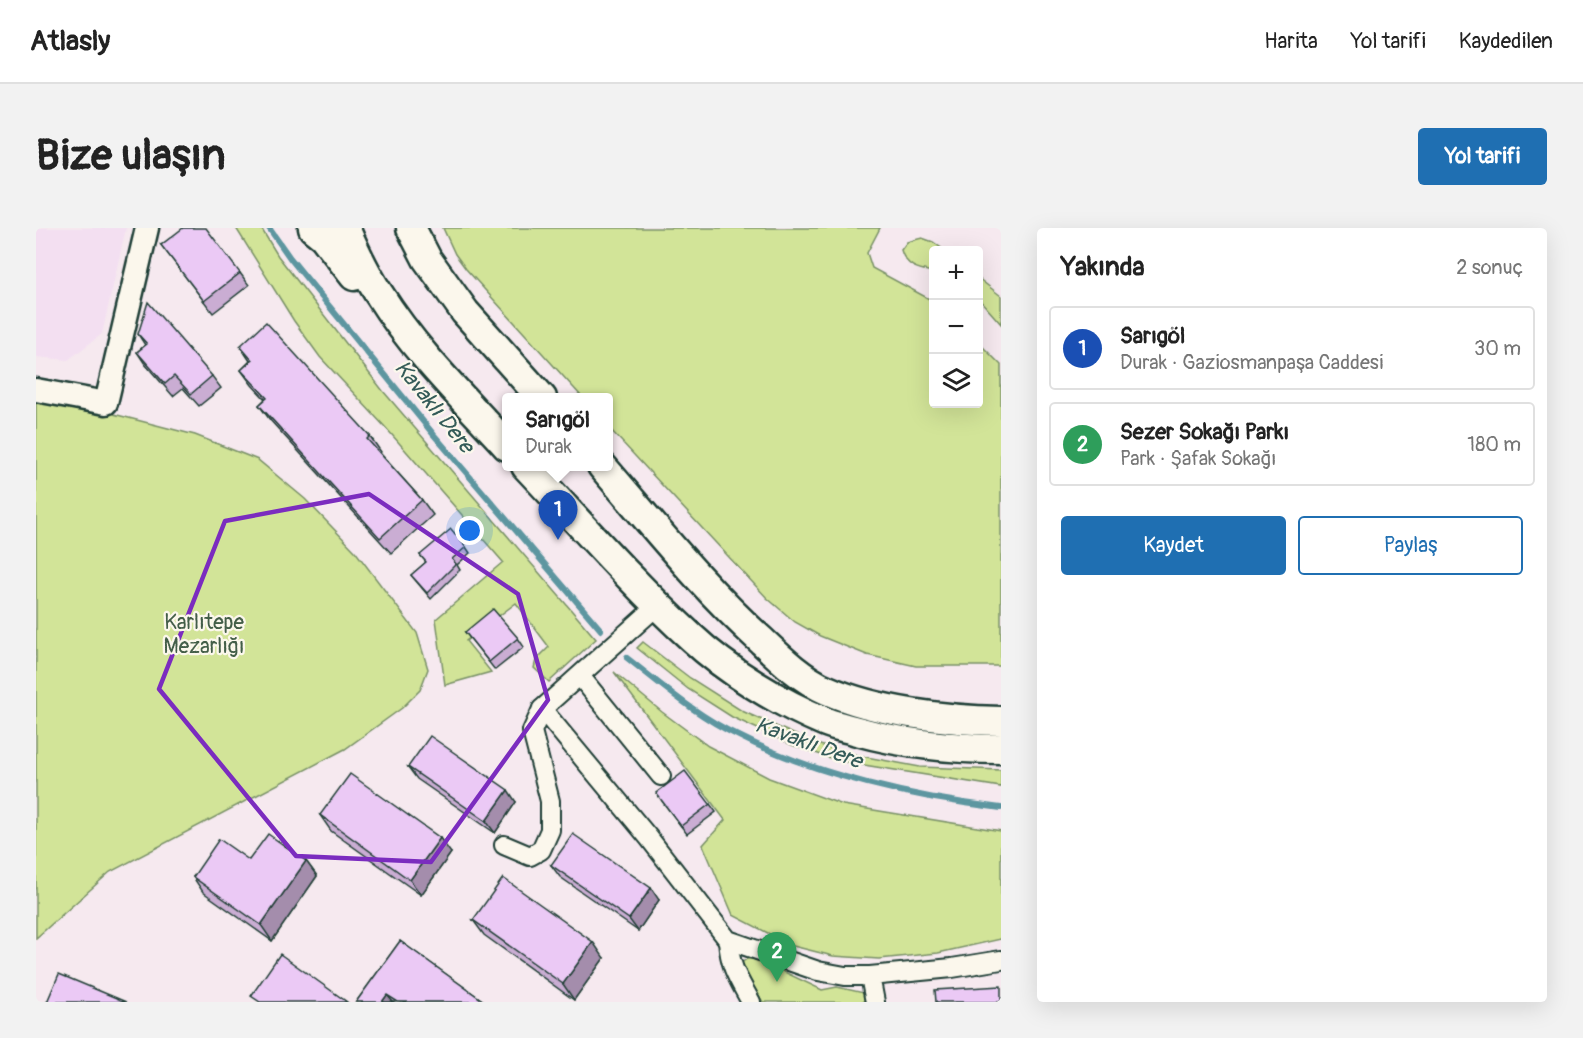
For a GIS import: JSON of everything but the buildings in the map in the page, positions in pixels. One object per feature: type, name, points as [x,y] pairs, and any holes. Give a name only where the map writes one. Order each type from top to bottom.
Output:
[{"type":"main road","points":[[313,228],[324,236],[357,280],[406,330],[502,440]]},
{"type":"main road","points":[[345,228],[356,254],[379,295],[406,330]]},
{"type":"main road","points":[[411,228],[432,266],[465,312],[538,393]]},
{"type":"main road","points":[[531,471],[692,639],[732,669],[775,696],[827,723],[873,736],[912,744],[1001,749]]},
{"type":"main road","points":[[606,471],[732,614],[774,653],[818,685],[847,698],[923,715],[964,720],[1001,721]]},
{"type":"street","points":[[36,390],[106,403],[147,228]]},
{"type":"street","points":[[504,844],[530,856],[541,850],[550,830],[550,801],[532,731],[542,709],[658,605]]},
{"type":"street","points":[[580,676],[662,776]]},
{"type":"street","points":[[542,709],[649,838],[728,940],[730,962],[741,988],[751,1002]]},
{"type":"street","points":[[728,940],[818,971],[845,976],[870,976],[952,968],[1001,960]]},
{"type":"street","points":[[870,976],[875,1002]]},
{"type":"highlighted area","points":[[369,494],[518,594],[548,700],[431,862],[296,856],[159,689],[225,521]]},
{"type":"shaded area","points":[[36,228],[126,228],[102,334],[68,360],[36,357]]},
{"type":"green space","points":[[236,228],[261,228],[278,256],[383,391],[596,639],[549,682],[534,668],[536,660],[549,647],[516,603],[466,641],[491,672],[445,685],[436,619],[503,562],[386,428],[320,357],[294,321]]},
{"type":"green space","points":[[443,228],[880,228],[867,253],[872,268],[929,299],[929,408],[983,408],[983,347],[1001,365],[1001,666],[916,666],[867,655],[820,636],[795,622],[767,598],[613,432],[613,393],[578,393],[455,254]]},
{"type":"green space","points":[[922,238],[938,246],[929,246],[929,271],[909,264],[901,250],[907,242]]},
{"type":"green space","points":[[983,282],[1001,296],[1001,324],[983,304]]},
{"type":"green space","name":"Karlıtepe Mezarlığı","points":[[36,400],[94,409],[195,435],[258,460],[305,499],[355,551],[417,633],[428,669],[420,690],[402,708],[345,749],[110,872],[36,938]]},
{"type":"green space","points":[[643,642],[690,678],[742,711],[816,744],[861,756],[920,767],[1001,770],[1001,787],[839,761],[792,745],[732,717],[688,689],[637,648]]},
{"type":"green space","points":[[614,672],[708,746],[769,778],[843,805],[1001,831],[1001,939],[938,953],[879,959],[833,956],[793,946],[733,915],[703,845],[725,820]]},
{"type":"green space","points":[[747,959],[757,959],[822,990],[837,987],[864,993],[864,1002],[763,1002],[746,977],[741,963]]},
{"type":"waterway","name":"Kavaklı Dere","points":[[269,228],[290,258],[434,435],[601,630]]},
{"type":"waterway","name":"Kavaklı Dere","points":[[627,658],[709,719],[769,750],[867,783],[935,798],[1001,808]]},
{"type":"place","name":"Sarıgöl","points":[[558,540]]},
{"type":"place","name":"Sezer Sokağı Parkı","points":[[777,982]]}]
